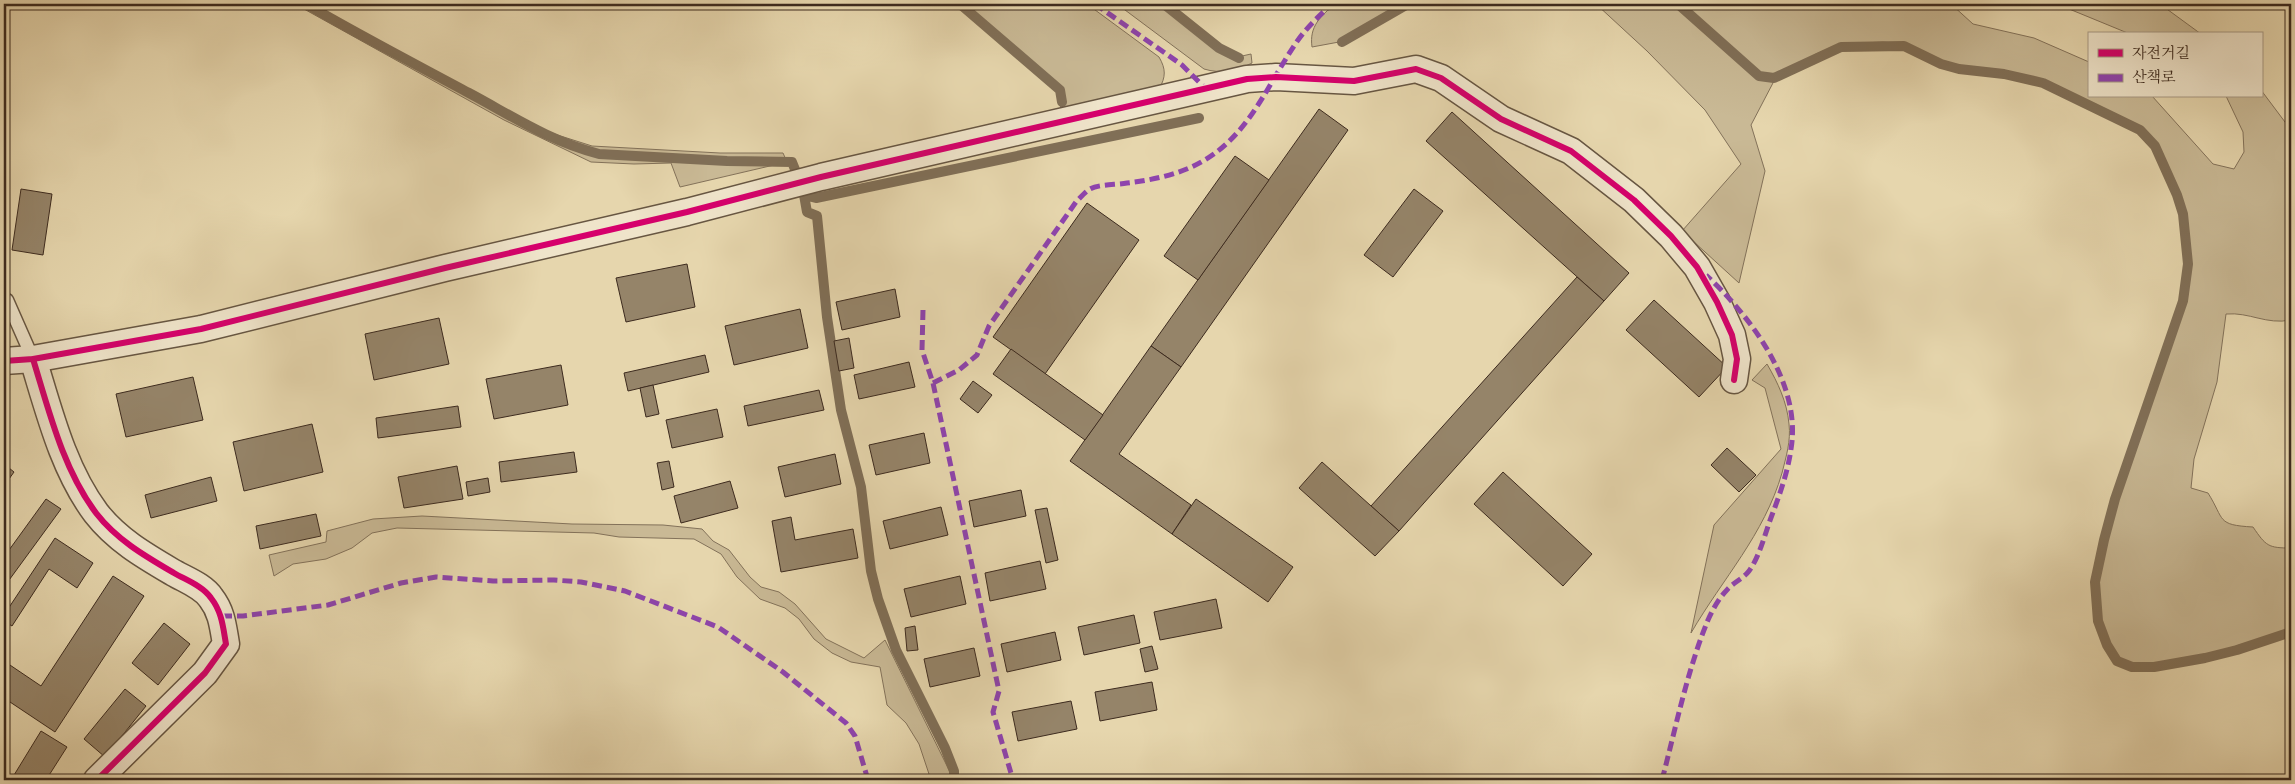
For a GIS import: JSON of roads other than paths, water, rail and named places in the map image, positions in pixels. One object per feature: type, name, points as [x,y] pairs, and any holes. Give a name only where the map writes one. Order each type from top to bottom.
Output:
[{"type":"street","points":[[4,361],[33,359],[201,329],[445,268],[687,212],[821,177],[1247,79],[1276,77],[1354,80],[1416,69],[1441,78],[1501,119],[1536,133],[1571,151],[1634,200],[1671,236],[1697,267],[1717,302],[1732,335],[1737,359],[1734,380]]},
{"type":"street","points":[[33,359],[50,414],[74,478],[96,514],[125,544],[194,583],[211,596],[222,616],[226,644],[205,674],[98,780]]},
{"type":"lane","points":[[7,300],[33,359]]},
{"type":"waterway","points":[[306,4],[532,128],[581,149],[599,154],[727,161],[792,162],[796,172]]},
{"type":"waterway","points":[[960,4],[1060,90],[1062,102]]},
{"type":"waterway","points":[[1164,4],[1219,48],[1239,58]]},
{"type":"waterway","points":[[1342,42],[1408,4]]},
{"type":"waterway","points":[[1678,4],[1759,76],[1774,78],[1841,47],[1904,46],[1941,64],[1959,69],[2004,74],[2043,83],[2140,130],[2155,146],[2177,195],[2183,214],[2188,264],[2183,301],[2115,499],[2104,540],[2095,582],[2098,621],[2107,645],[2117,661],[2132,667],[2154,667],[2205,658],[2237,650],[2291,632]]},
{"type":"waterway","points":[[954,780],[954,771],[945,748],[896,650],[878,599],[871,571],[861,487],[841,410],[827,317],[817,216],[807,212],[804,195],[816,198],[1199,118]]}]
